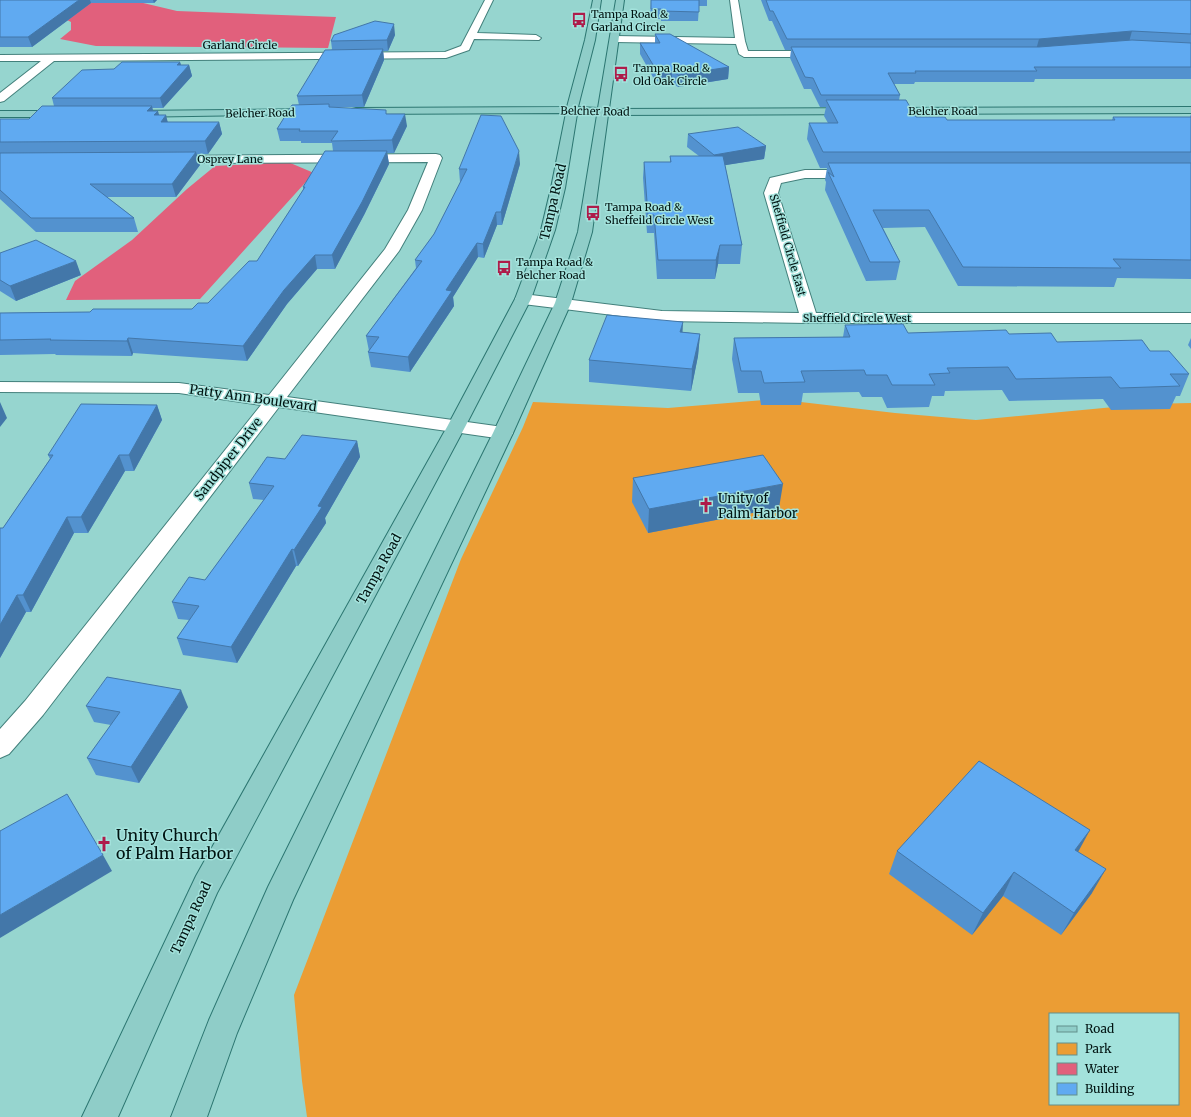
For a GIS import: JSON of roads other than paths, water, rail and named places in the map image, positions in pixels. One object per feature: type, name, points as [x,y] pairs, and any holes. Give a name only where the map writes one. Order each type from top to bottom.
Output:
[{"type":"main road","name":"Tampa Road","points":[[100,1117],[206,885],[456,427],[523,299],[548,230],[558,188],[573,105],[590,40],[597,0]]},
{"type":"main road","points":[[189,1117],[221,1032],[278,897],[503,433],[563,303],[585,232],[620,0]]},
{"type":"main road","name":"Belcher Road","points":[[604,106],[744,100]]},
{"type":"main road","name":"Belcher Road","points":[[278,101],[318,101]]},
{"type":"main road","name":"Belcher Road","points":[[349,101],[604,106],[1191,110]]},
{"type":"main road","points":[[0,103],[16,103]]},
{"type":"main road","name":"Belcher Road","points":[[117,114],[337,112],[573,105]]},
{"type":"main road","points":[[0,114],[78,114]]},
{"type":"street","name":"Garland Circle","points":[[0,58],[446,55],[465,48],[489,0]]},
{"type":"street","points":[[734,0],[740,41],[744,54],[831,54]]},
{"type":"street","points":[[472,36],[536,38]]},
{"type":"street","points":[[615,40],[740,41]]},
{"type":"street","points":[[0,99],[51,58]]},
{"type":"street","name":"Osprey Lane","points":[[157,159],[436,158]]},
{"type":"street","name":"Sandpiper Drive","points":[[0,746],[34,708],[392,251],[415,210],[436,158]]},
{"type":"street","name":"Sheffield Circle East","points":[[809,318],[770,193],[775,181],[788,176],[801,174],[871,174]]},
{"type":"street","name":"Sheffield Circle West","points":[[523,299],[662,316],[809,318],[1191,318]]},
{"type":"street","name":"Patty Ann Boulevard","points":[[0,387],[179,388],[503,433]]},
{"type":"water","points":[[112,1],[139,2],[177,11],[336,17],[328,48],[96,46],[60,39],[71,30],[71,22],[55,14],[58,10],[91,3]]},
{"type":"water","points":[[288,162],[314,173],[200,299],[66,300],[75,281],[132,240],[187,189],[215,166]]},
{"type":"place","name":"Tampa Road & Garland Circle","points":[[579,20]]},
{"type":"place","name":"Tampa Road & Old Oak Circle","points":[[621,74]]},
{"type":"place","name":"Tampa Road & Sheffeild Circle West","points":[[593,213]]},
{"type":"place","name":"Tampa Road & Belcher Road","points":[[504,268]]},
{"type":"place","name":"Unity of Palm Harbor","points":[[706,505]]},
{"type":"place","name":"Unity Church of Palm Harbor","points":[[104,844]]}]
